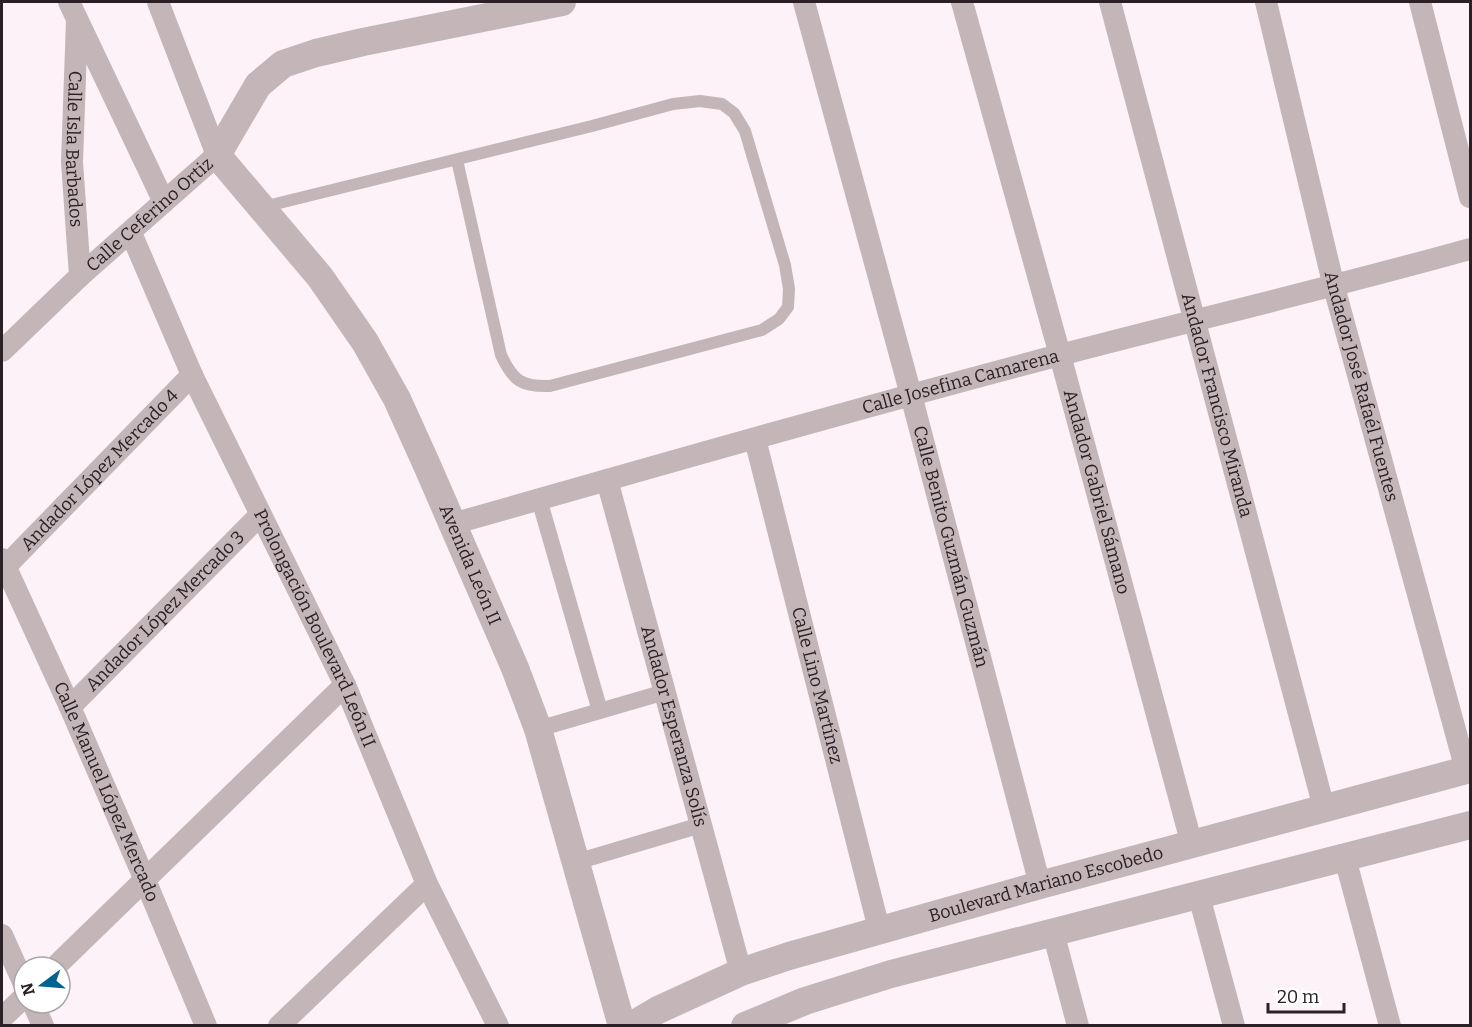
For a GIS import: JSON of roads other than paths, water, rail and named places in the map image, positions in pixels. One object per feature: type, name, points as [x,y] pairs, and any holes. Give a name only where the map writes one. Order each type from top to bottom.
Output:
[{"type":"street","points":[[158,2],[217,154]]},
{"type":"street","name":"Calle Ceferino Ortiz","points":[[2,351],[80,276],[217,154],[258,85],[283,64],[363,42],[562,2]]},
{"type":"street","name":"Calle Benito Guzmán Guzmán","points":[[804,2],[911,395],[1040,885]]},
{"type":"street","name":"Andador Gabriel Sámano","points":[[962,2],[1192,845]]},
{"type":"street","name":"Andador Francisco Miranda","points":[[1110,2],[1197,321],[1324,808]]},
{"type":"street","name":"Andador José Rafaél Fuentes","points":[[1266,2],[1334,287],[1468,769]]},
{"type":"street","points":[[1420,2],[1470,197]]},
{"type":"street","points":[[73,11],[164,202]]},
{"type":"street","name":"Calle Isla Barbados","points":[[73,11],[72,162],[80,276]]},
{"type":"street","name":"Avenida León II","points":[[217,154],[320,277],[365,342],[397,399],[515,668],[537,729],[622,1026]]},
{"type":"street","name":"Prolongación Boulevard León II","points":[[131,232],[192,375],[345,684],[427,884],[498,1026]]},
{"type":"street","name":"Calle Josefina Camarena","points":[[452,524],[911,395],[1060,355],[1334,287],[1470,249]]},
{"type":"street","name":"Andador López Mercado 4","points":[[4,562],[192,375]]},
{"type":"street","name":"Calle Lino Martínez","points":[[755,439],[879,929]]},
{"type":"street","name":"Andador Esperanza Solís","points":[[607,480],[741,972]]},
{"type":"street","points":[[539,500],[600,711]]},
{"type":"street","name":"Andador López Mercado 3","points":[[70,706],[260,515]]},
{"type":"street","name":"Calle Manuel López Mercado","points":[[4,562],[70,706],[206,1026]]},
{"type":"street","points":[[67,955],[345,684]]},
{"type":"street","points":[[537,729],[665,692]]},
{"type":"street","name":"Boulevard Mariano Escobedo","points":[[631,1026],[658,1010],[741,972],[879,929],[1468,769]]},
{"type":"street","points":[[576,862],[701,825]]},
{"type":"street","points":[[745,1026],[805,1002],[891,974],[1470,825]]},
{"type":"street","points":[[1345,858],[1390,1026]]},
{"type":"street","points":[[279,1026],[427,884]]},
{"type":"street","points":[[1199,896],[1234,1026]]},
{"type":"street","points":[[1053,932],[1078,1026]]},
{"type":"street","points":[[2,935],[12,957]]},
{"type":"lane","points":[[263,207],[673,104],[700,101],[722,104],[734,113],[745,131],[785,265],[789,289],[788,307],[779,320],[762,330],[550,386],[535,386],[520,382],[509,371],[501,355],[457,160]]}]
